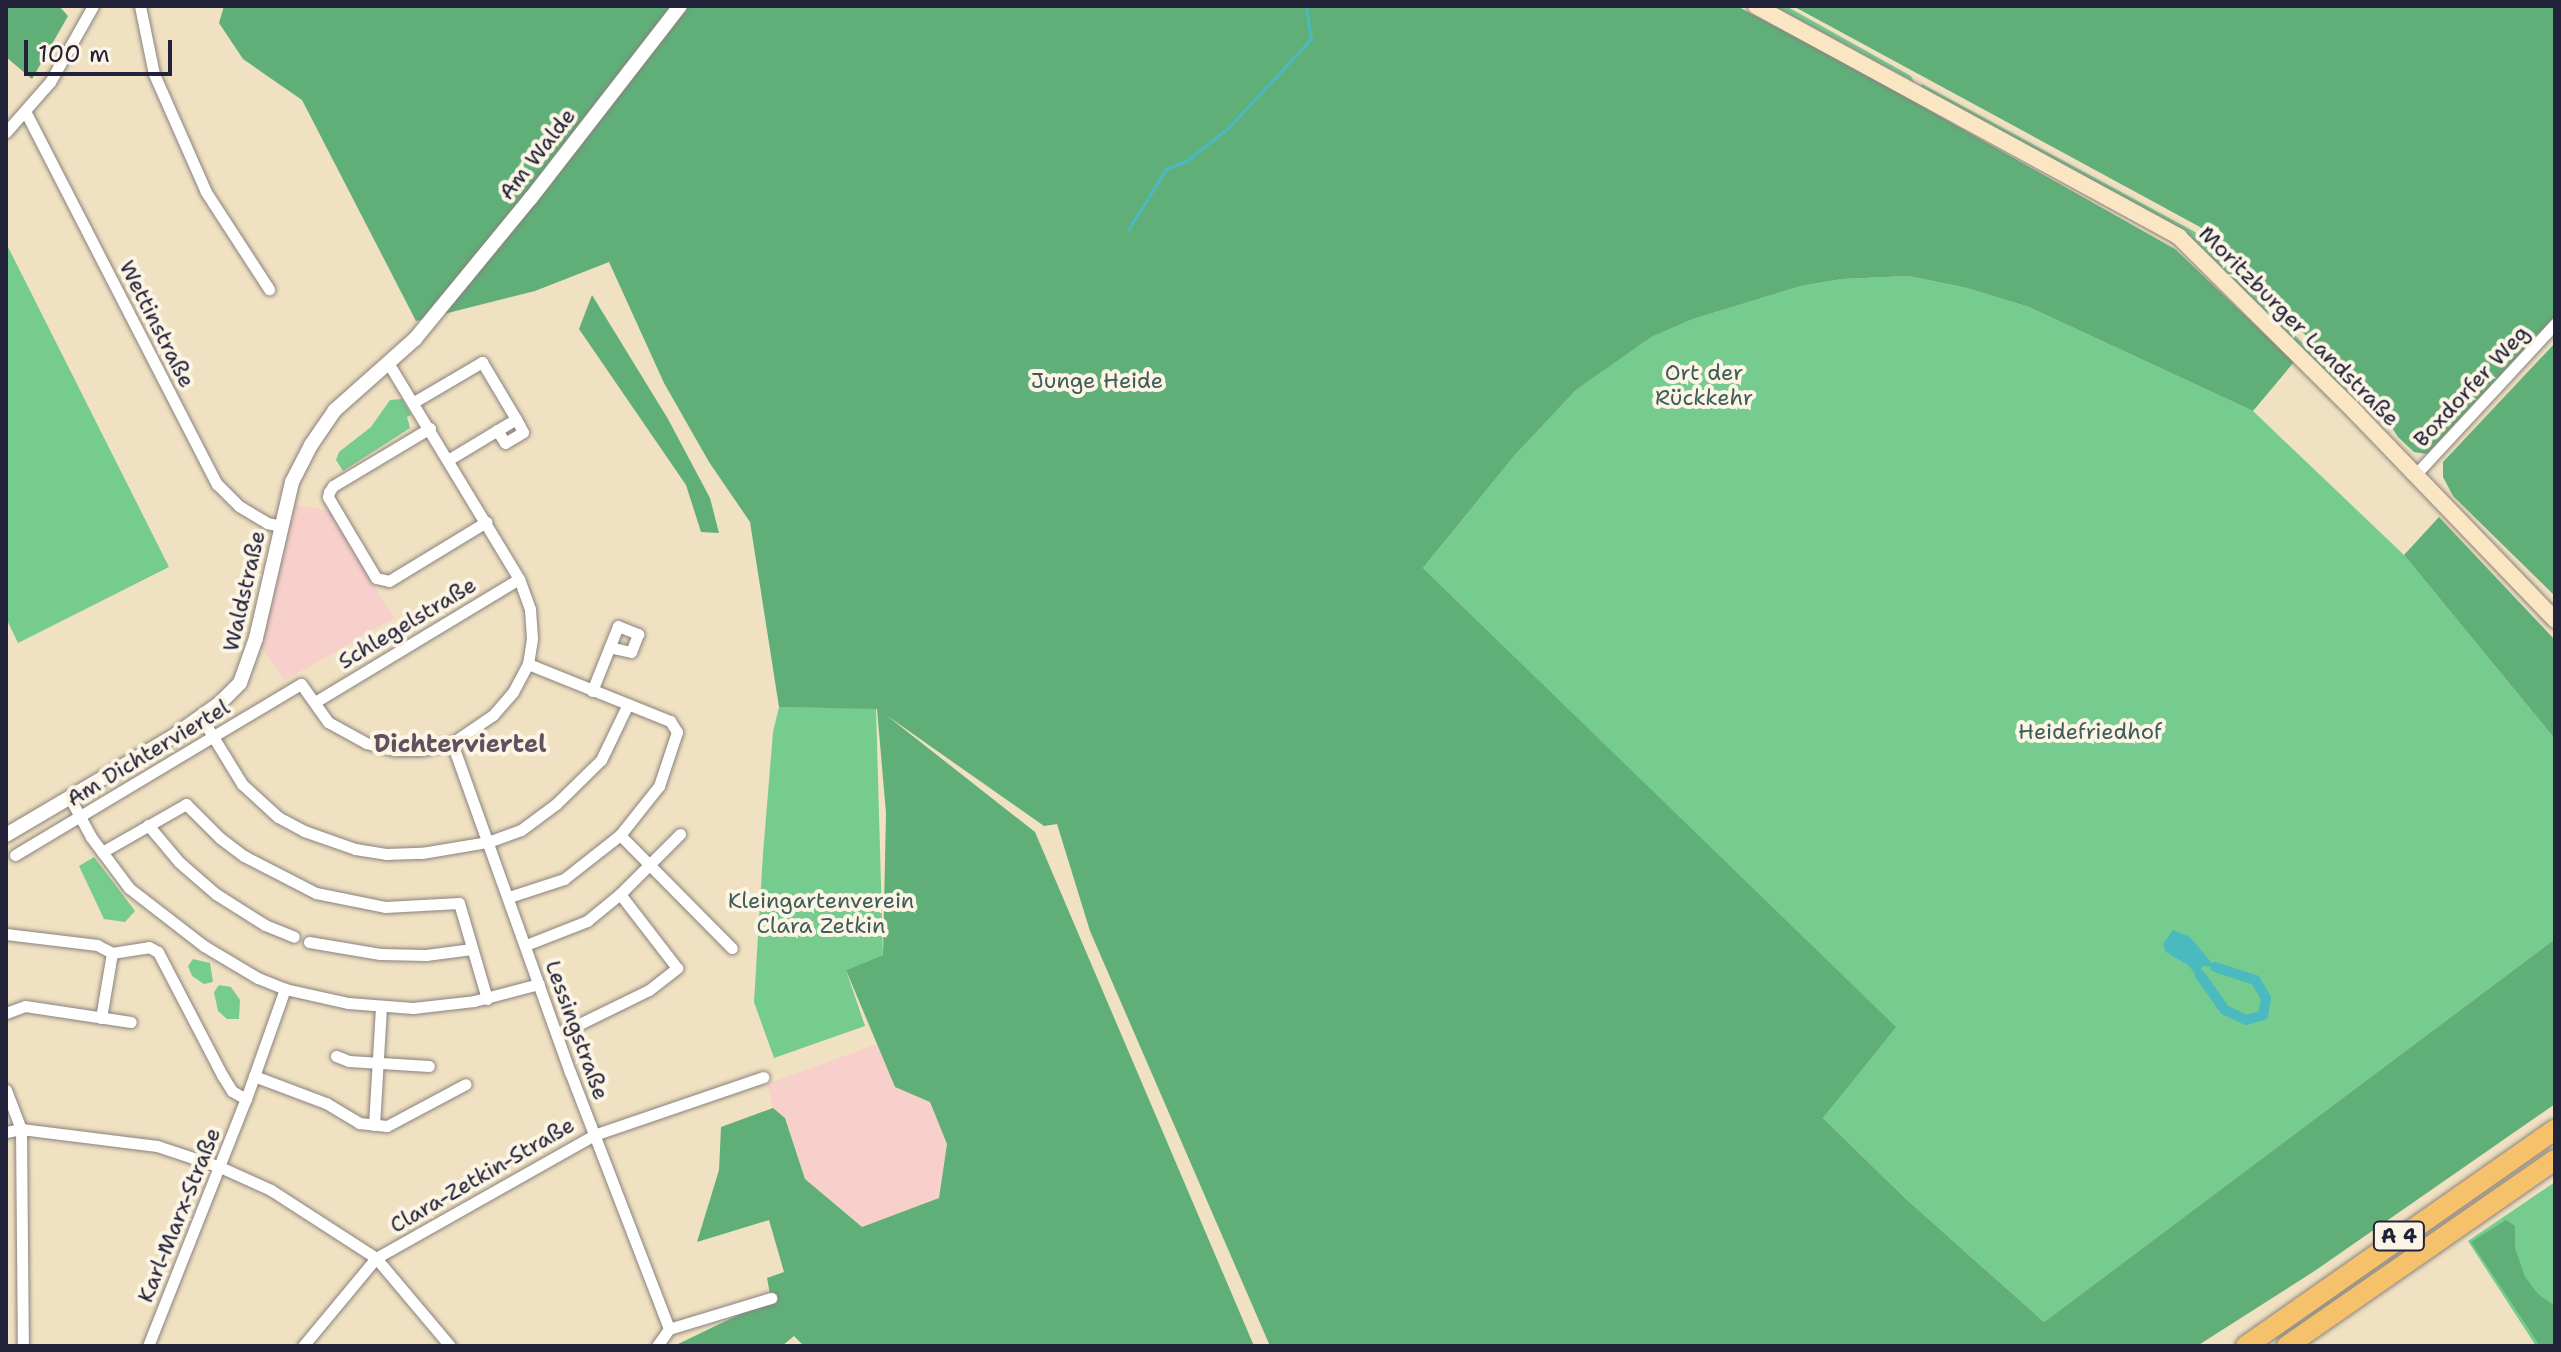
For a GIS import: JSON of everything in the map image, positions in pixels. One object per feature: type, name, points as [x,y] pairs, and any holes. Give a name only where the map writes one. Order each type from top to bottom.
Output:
[{"type":"highway","name":"A 4","points":[[2246,1346],[2555,1130]]},
{"type":"highway","name":"A 4","points":[[2287,1346],[2555,1160]]},
{"type":"main road","name":"Moritzburger Landstraße","points":[[1756,6],[2179,237],[2416,474],[2555,620]]},
{"type":"street","points":[[6,132],[26,113],[50,82],[93,6]]},
{"type":"street","points":[[140,6],[154,74],[206,192],[269,289]]},
{"type":"street","name":"Am Walde","points":[[424,327],[531,198],[680,6]]},
{"type":"street","name":"Wettinstraße","points":[[26,113],[217,484],[239,506],[267,523],[281,526]]},
{"type":"street","name":"Boxdorfer Weg","points":[[2416,474],[2555,324]]},
{"type":"street","name":"Waldstraße","points":[[6,835],[71,800],[201,717],[230,694],[249,666],[292,482],[311,445],[335,410],[424,327]]},
{"type":"street","points":[[414,402],[482,362],[516,419],[448,460]]},
{"type":"street","points":[[315,702],[328,722],[366,743],[395,750],[422,750],[452,743],[493,715],[513,692],[528,664],[532,638],[530,609],[519,579],[388,363]]},
{"type":"street","points":[[430,428],[333,486],[329,492],[328,497],[376,578],[389,581],[486,522]]},
{"type":"street","name":"Schlegelstraße","points":[[315,702],[519,579]]},
{"type":"street","points":[[592,691],[610,647]]},
{"type":"street","points":[[509,897],[564,879],[620,835],[659,786],[677,732],[674,725],[628,704],[528,664]]},
{"type":"street","name":"Am Dichterviertel","points":[[15,855],[301,684],[315,702]]},
{"type":"street","points":[[201,717],[249,794],[278,817],[333,843],[386,854],[448,851],[488,842],[521,830],[556,804],[601,760],[628,704]]},
{"type":"street","name":"Lessingstraße","points":[[452,743],[594,1135],[669,1329]]},
{"type":"street","points":[[71,800],[102,852],[129,888],[176,927],[235,966],[285,989],[348,1003],[413,1008],[487,999],[539,984]]},
{"type":"street","points":[[102,852],[186,804],[220,838],[244,856],[316,893],[385,907],[459,903],[487,999]]},
{"type":"street","points":[[148,825],[179,862],[216,894],[265,925],[294,937]]},
{"type":"street","points":[[526,945],[587,921],[650,866],[680,834]]},
{"type":"street","points":[[620,835],[732,948]]},
{"type":"street","points":[[557,1035],[649,990],[677,968],[620,894]]},
{"type":"street","points":[[6,934],[97,945],[112,953],[149,947],[158,952],[222,1075],[232,1091],[246,1099]]},
{"type":"street","points":[[309,942],[380,954],[426,955],[472,949]]},
{"type":"street","points":[[101,1018],[112,953]]},
{"type":"street","name":"Karl-Marx-Straße","points":[[148,1346],[220,1167],[285,989]]},
{"type":"street","points":[[6,1013],[25,1006],[131,1022]]},
{"type":"street","points":[[374,1125],[381,1006]]},
{"type":"street","points":[[336,1056],[378,1063],[429,1066]]},
{"type":"street","points":[[254,1076],[326,1103],[359,1123],[387,1126],[466,1084]]},
{"type":"street","name":"Clara-Zetkin-Straße","points":[[303,1346],[376,1258],[594,1135],[763,1077]]},
{"type":"street","points":[[6,1090],[21,1129],[23,1346]]},
{"type":"street","points":[[6,1132],[21,1129],[157,1146],[220,1167],[271,1190],[376,1258],[450,1346]]},
{"type":"street","points":[[657,1346],[669,1329],[771,1298]]},
{"type":"shaded area","points":[[290,504],[330,511],[394,618],[284,681],[260,644]]},
{"type":"shaded area","points":[[877,1044],[895,1087],[930,1102],[947,1144],[939,1198],[862,1227],[805,1179],[785,1118],[773,1108],[767,1084]]},
{"type":"green space","points":[[6,6],[59,6],[68,16],[32,79],[6,57]]},
{"type":"green space","name":"Junge Heide","points":[[224,6],[1737,6],[1881,83],[2175,249],[2294,362],[2253,411],[2029,307],[1967,288],[1908,276],[1842,279],[1801,286],[1693,319],[1651,337],[1576,390],[1515,455],[1423,568],[1896,1027],[1823,1118],[1906,1199],[2044,1322],[2555,939],[2555,1104],[2316,1270],[2197,1346],[1270,1346],[1090,931],[1057,824],[1044,826],[886,715],[1035,832],[1254,1346],[804,1346],[794,1336],[782,1346],[674,1346],[771,1299],[767,1278],[784,1272],[769,1220],[697,1242],[719,1170],[721,1127],[773,1108],[785,1118],[805,1179],[862,1227],[939,1198],[947,1144],[930,1102],[895,1087],[846,970],[883,955],[886,813],[877,709],[779,707],[750,522],[709,462],[664,383],[609,262],[535,291],[416,321],[302,100],[243,59],[219,23]]},
{"type":"green space","points":[[1774,6],[1786,6],[1911,76],[1914,82]]},
{"type":"green space","points":[[1793,6],[2555,6],[2555,316],[2427,454],[2414,452],[2398,437],[2385,417],[2200,227]]},
{"type":"green space","points":[[1922,84],[2195,232],[2353,395],[2323,372],[2188,235],[1919,88]]},
{"type":"green space","points":[[6,243],[169,567],[18,643],[6,618]]},
{"type":"green space","name":"Heidefriedhof","points":[[1908,276],[1967,288],[2029,307],[2253,411],[2404,555],[2555,739],[2555,939],[2044,1322],[1906,1199],[1823,1118],[1895,1027],[1423,568],[1515,455],[1576,390],[1650,337],[1693,319],[1801,286],[1842,279]]},
{"type":"green space","points":[[592,295],[668,419],[710,498],[719,533],[701,532],[686,485],[579,329]]},
{"type":"green space","points":[[2555,343],[2555,596],[2453,496],[2443,477],[2443,462]]},
{"type":"green space","points":[[402,399],[411,415],[407,417],[410,428],[343,471],[336,460],[339,452],[371,427],[390,400]]},
{"type":"green space","points":[[2439,517],[2555,640],[2555,739],[2404,555]]},
{"type":"green space","name":"Kleingartenverein Clara Zetkin","points":[[779,707],[876,708],[883,955],[846,970],[865,1026],[774,1058],[754,1002],[773,732]]},
{"type":"green space","points":[[94,857],[135,911],[125,922],[104,919],[79,866]]},
{"type":"green space","points":[[193,959],[210,963],[213,982],[204,984],[192,976],[188,966]]},
{"type":"green space","points":[[219,985],[231,987],[240,1000],[239,1019],[227,1019],[218,1011],[214,992]]},
{"type":"green space","points":[[2555,1182],[2555,1346],[2536,1346],[2468,1241]]},
{"type":"green space","points":[[2506,1220],[2515,1226],[2515,1248],[2525,1277],[2538,1294],[2555,1306],[2555,1346],[2540,1346],[2471,1242]]},
{"type":"water","points":[[2173,930],[2190,937],[2215,967],[2203,966],[2197,976],[2188,965],[2166,952],[2163,944]]},
{"type":"waterway","points":[[1128,230],[1166,169],[1186,161],[1228,128],[1311,39],[1306,6]]},
{"type":"waterway","points":[[2200,975],[2225,1010],[2246,1020],[2263,1015],[2266,998],[2255,980],[2215,967]]},
{"type":"district","name":"Dichterviertel","points":[[460,745]]},
{"type":"park label","name":"Ort der Rückkehr","points":[[1704,384]]}]
